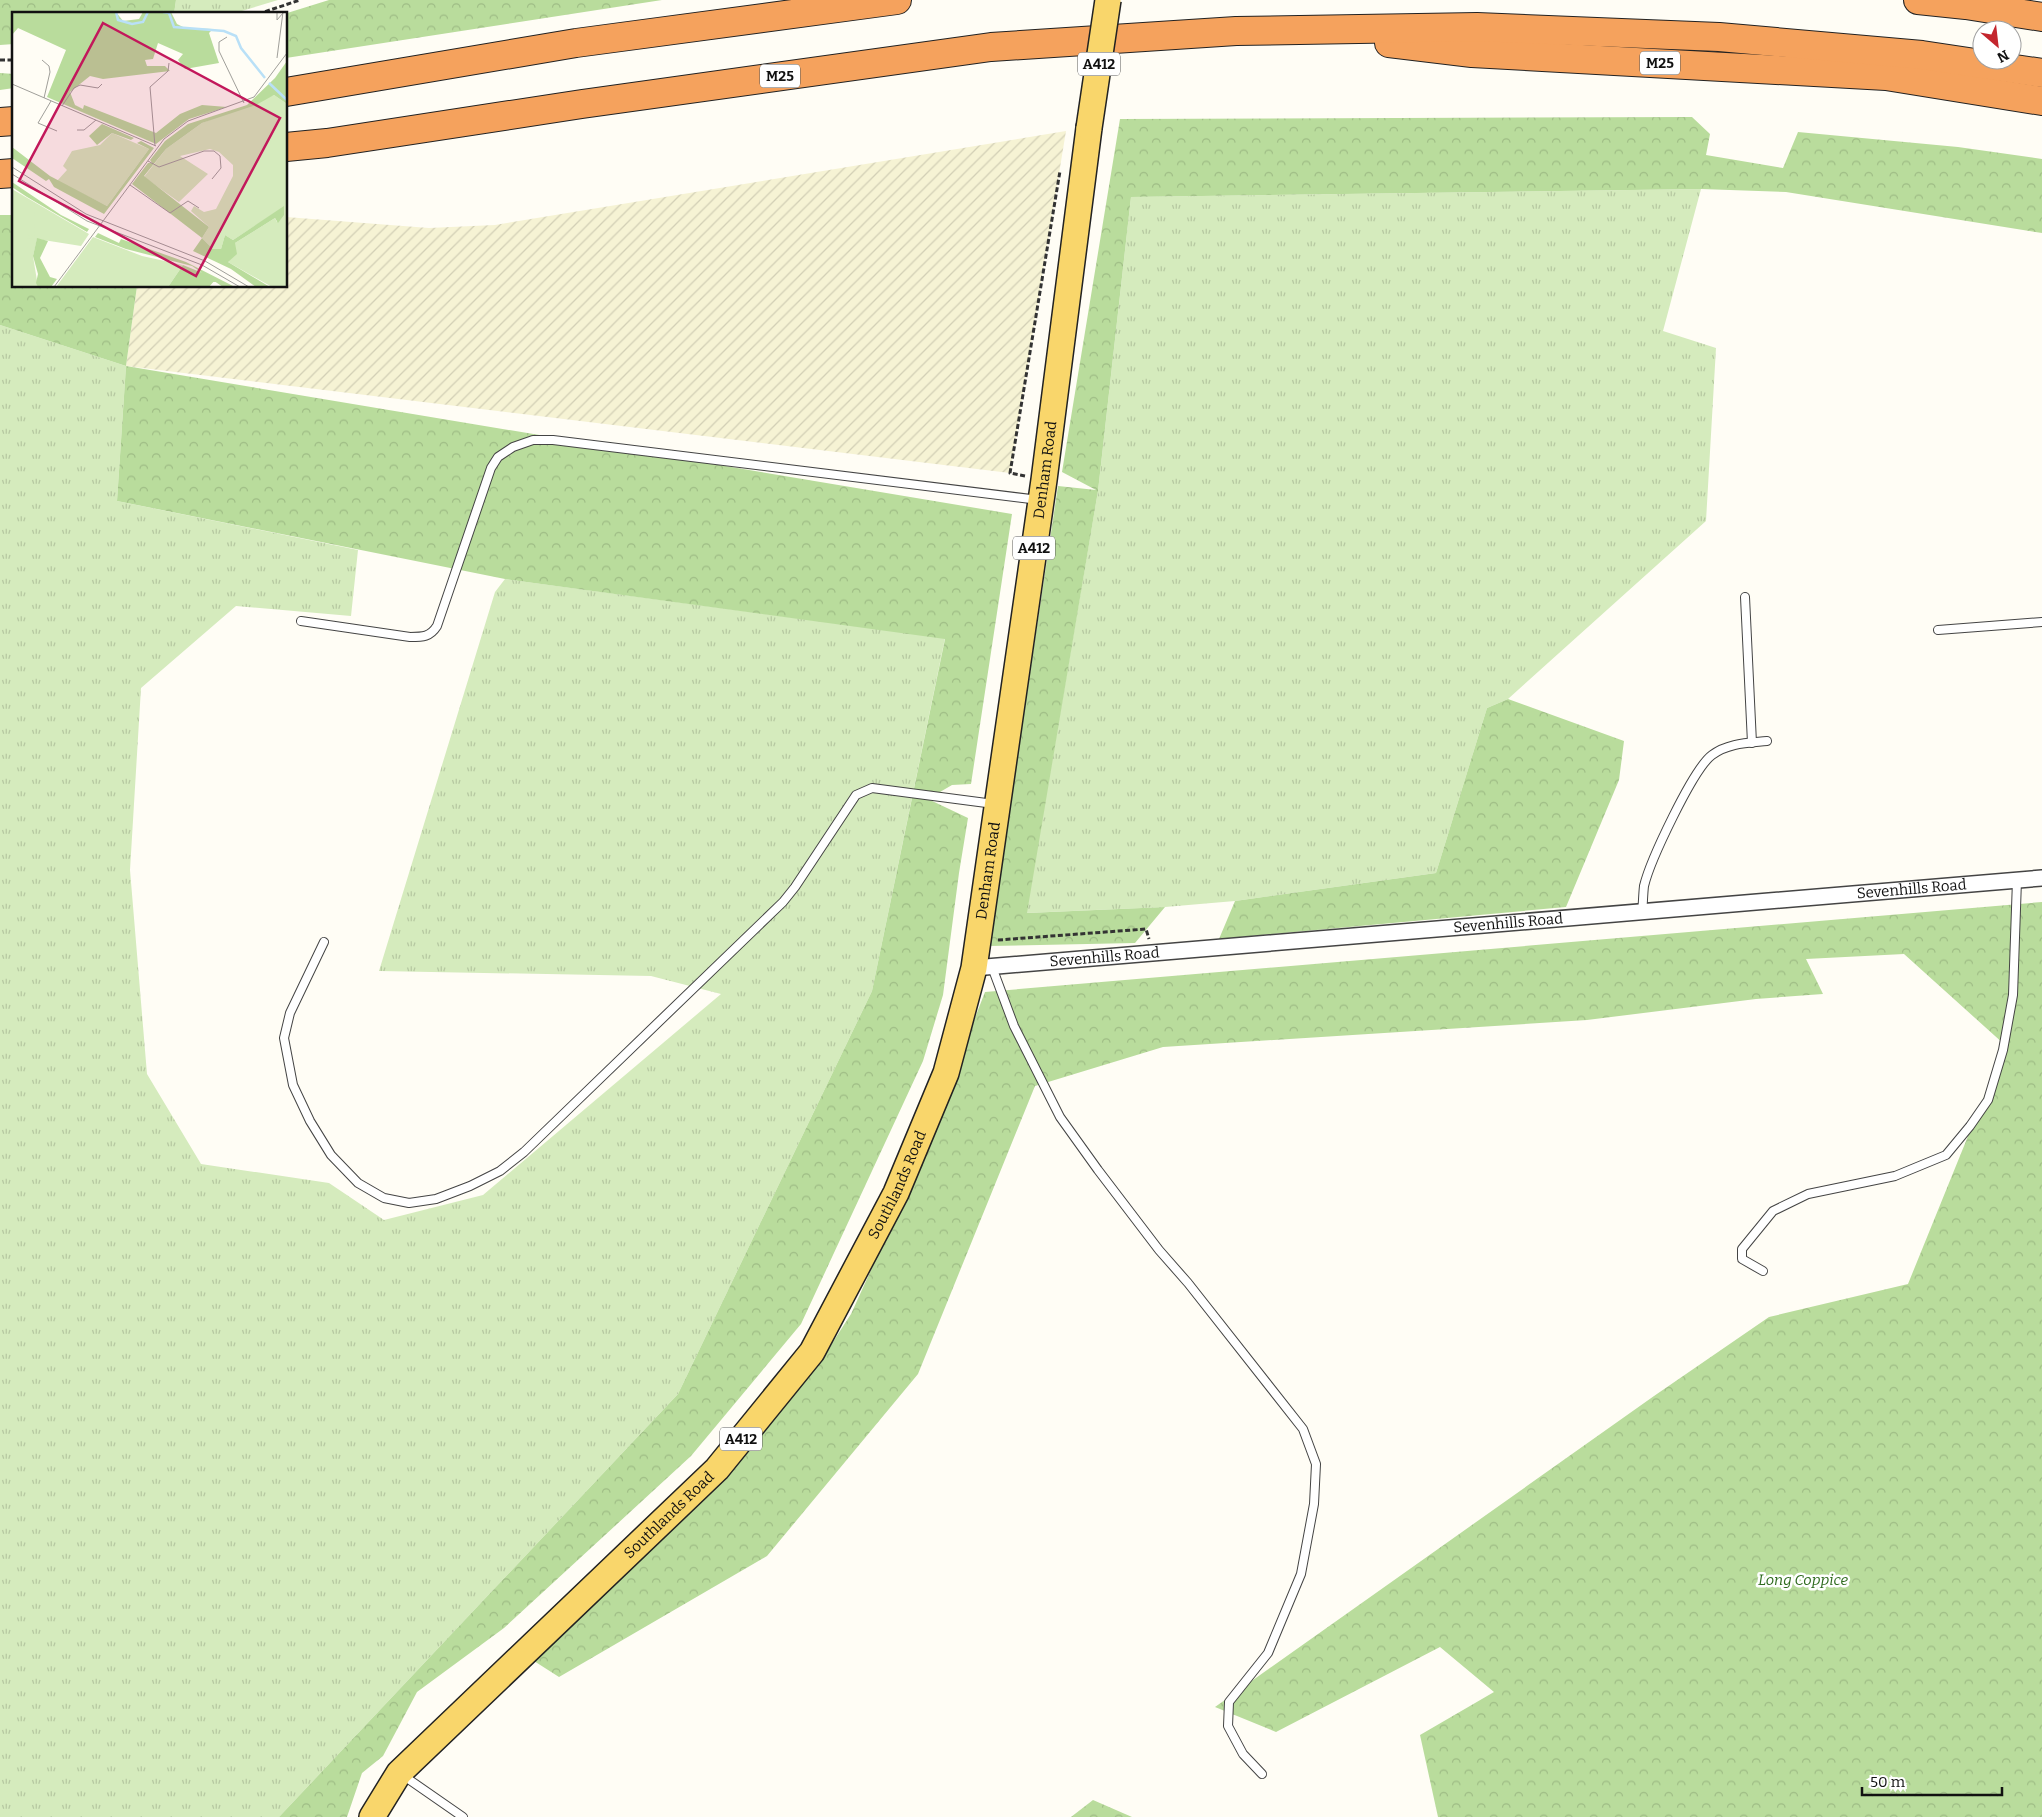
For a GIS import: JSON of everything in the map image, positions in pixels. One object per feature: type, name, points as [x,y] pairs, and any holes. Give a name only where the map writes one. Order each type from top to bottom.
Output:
[{"type":"highway","points":[[288,92],[576,43],[897,0]]},
{"type":"highway","points":[[1918,0],[1966,4],[2042,17]]},
{"type":"highway","name":"M25","points":[[288,147],[327,143],[582,104],[991,46],[1278,30],[1477,27],[1719,36],[1922,55],[2042,73]]},
{"type":"highway","name":"M25","points":[[1278,30],[1472,53],[1886,76],[2042,101]]},
{"type":"highway","name":"M25","points":[[1719,36],[2042,91]]},
{"type":"main road","name":"Denham Road","points":[[983,967],[996,804],[1041,501],[1108,0]]},
{"type":"main road","name":"Southlands Road","points":[[372,1817],[399,1773],[716,1469],[812,1352],[900,1184],[946,1073],[983,967]]},
{"type":"street","name":"Sevenhills Road","points":[[983,967],[2042,878]]},
{"type":"lane","points":[[301,621],[410,637],[424,637],[432,634],[437,626],[491,468],[498,457],[513,448],[533,440],[616,446],[826,475],[1041,501]]},
{"type":"lane","points":[[1744,597],[1752,743]]},
{"type":"lane","points":[[1938,630],[2042,622]]},
{"type":"lane","points":[[1642,913],[1644,886],[1680,802],[1697,774],[1711,755],[1730,745],[1767,741]]},
{"type":"lane","points":[[324,942],[290,1013],[284,1038],[293,1085],[310,1121],[331,1155],[358,1183],[384,1198],[409,1203],[436,1199],[500,1171],[524,1152],[783,902],[796,886],[856,795],[872,788],[996,804]]},
{"type":"lane","points":[[1763,1271],[1742,1259],[1742,1249],[1774,1211],[1808,1194],[1895,1176],[1946,1155],[1988,1100],[2003,1050],[2013,995],[2017,880]]},
{"type":"lane","points":[[983,967],[1060,1117],[1159,1250],[1303,1429],[1316,1464],[1314,1504],[1301,1574],[1268,1654],[1229,1702],[1228,1726],[1242,1754],[1262,1774]]},
{"type":"lane","points":[[399,1773],[463,1817]]},
{"type":"path","points":[[264,12],[300,0]]},
{"type":"shaded area","points":[[1066,131],[1010,473],[126,366],[137,288],[288,288],[288,217],[429,228],[495,225]]},
{"type":"green space","points":[[0,0],[176,0],[174,12],[12,12],[12,44],[0,45]]},
{"type":"green space","points":[[176,0],[278,0],[239,12],[174,12]]},
{"type":"green space","points":[[329,0],[662,0],[288,58],[288,13]]},
{"type":"green space","points":[[0,73],[12,74],[12,88],[0,90]]},
{"type":"green space","points":[[1692,117],[1710,134],[1706,155],[1783,168],[1798,132],[1958,147],[2042,159],[2042,233],[1786,192],[1701,189],[1131,197],[1098,491],[1027,913],[1165,907],[1135,943],[989,946],[1058,486],[1096,490],[1062,472],[1120,119]]},
{"type":"green space","points":[[1701,189],[1663,331],[1716,348],[1706,521],[1508,699],[1487,708],[1436,873],[1235,901],[1165,907],[1026,913],[1098,491],[1131,197]]},
{"type":"green space","points":[[0,215],[12,215],[12,288],[137,288],[126,366],[0,325]]},
{"type":"green space","points":[[0,325],[126,366],[117,501],[358,550],[351,616],[236,606],[141,688],[130,870],[147,1074],[201,1164],[329,1183],[384,1220],[483,1195],[721,994],[651,976],[379,971],[495,592],[505,579],[945,638],[872,991],[678,1394],[279,1817],[0,1817]]},
{"type":"green space","points":[[126,366],[1012,514],[971,784],[952,785],[928,799],[968,818],[943,995],[923,1061],[801,1324],[691,1456],[504,1628],[417,1692],[383,1756],[362,1773],[347,1817],[279,1817],[678,1394],[872,991],[945,639],[505,579],[117,501]]},
{"type":"green space","points":[[1508,699],[1624,741],[1619,780],[1566,907],[1219,939],[1235,901],[1436,873],[1487,708]]},
{"type":"green space","name":"Long Coppice","points":[[2042,902],[2042,1817],[1438,1817],[1420,1735],[1494,1692],[1440,1647],[1276,1732],[1215,1707],[1654,1396],[1769,1317],[1908,1284],[2005,1045],[1904,954],[1806,959],[1823,994],[1756,999],[1587,1020],[1163,1047],[1035,1086],[918,1374],[767,1556],[559,1677],[534,1661],[710,1494],[816,1368],[851,1314],[912,1180],[985,992]]},
{"type":"green space","points":[[1093,1800],[1132,1817],[1071,1817]]}]
